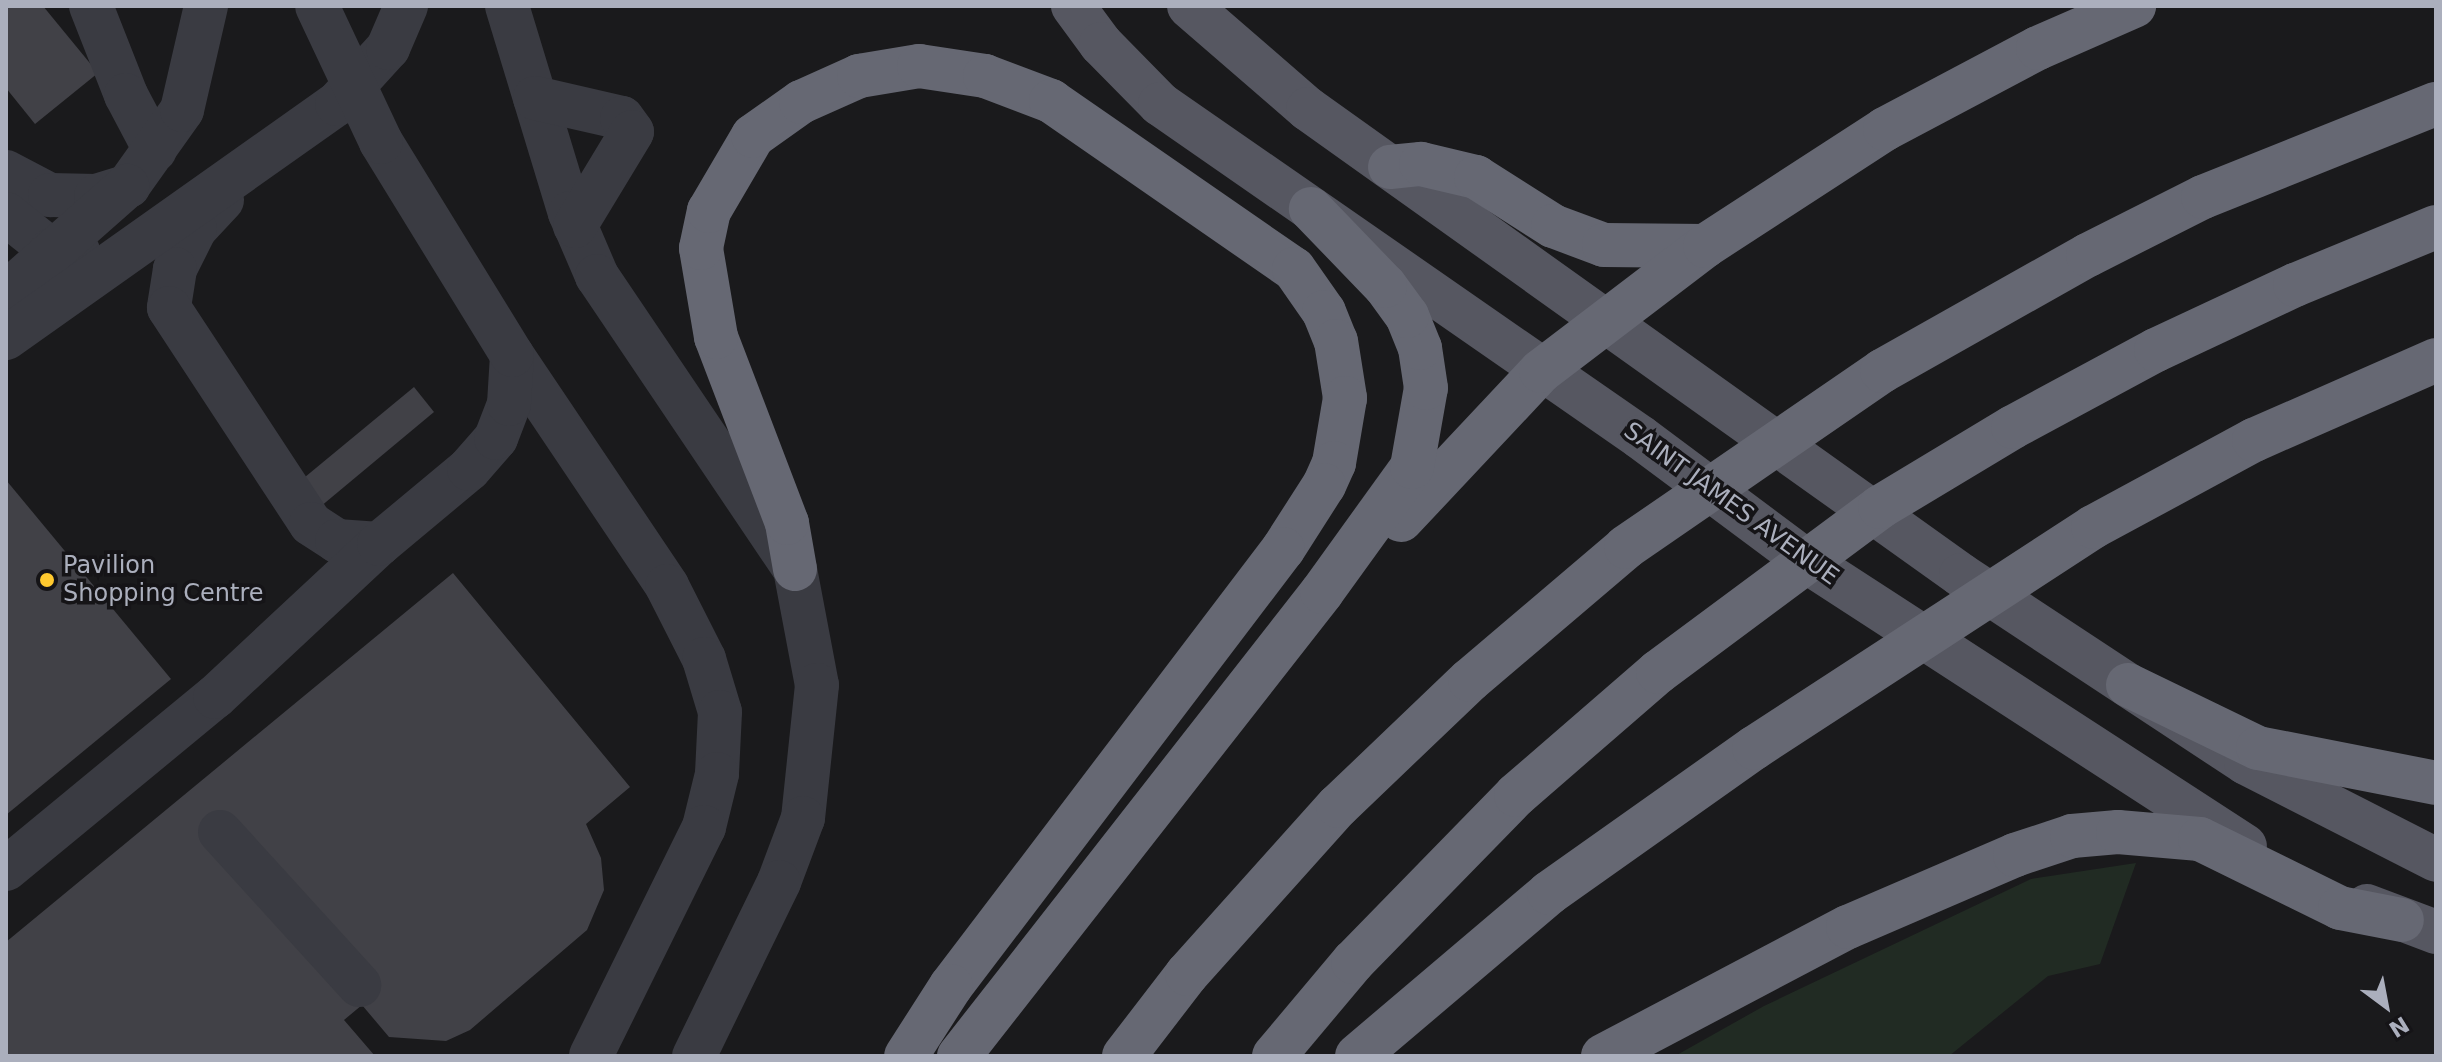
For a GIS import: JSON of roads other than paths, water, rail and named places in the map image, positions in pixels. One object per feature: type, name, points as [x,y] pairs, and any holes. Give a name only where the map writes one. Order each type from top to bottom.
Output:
[{"type":"highway","points":[[1322,592],[1399,522],[1541,371],[1705,246],[1885,129],[2038,48],[2134,6]]},
{"type":"highway","points":[[795,569],[787,523],[716,337],[701,248],[709,211],[753,136],[801,102],[859,76],[919,66],[985,76],[1051,101],[1294,269],[1324,312],[1336,341],[1345,398],[1334,463],[1324,485],[1283,549],[951,986],[906,1056]]},
{"type":"highway","points":[[1124,1056],[1187,974],[1338,806],[1470,680],[1626,547],[1882,371],[2088,255],[2203,197],[2436,104]]},
{"type":"highway","points":[[1390,167],[1421,164],[1476,177],[1553,226],[1604,245],[1705,246]]},
{"type":"highway","points":[[959,1056],[1322,592],[1412,467],[1426,388],[1420,348],[1407,316],[1311,209]]},
{"type":"highway","points":[[1274,1056],[1353,962],[1516,795],[1669,663],[1880,507],[2013,427],[2156,350],[2295,285],[2436,227]]},
{"type":"highway","points":[[1357,1056],[1549,893],[1754,748],[2093,527],[2254,440],[2436,360]]},
{"type":"highway","points":[[2128,685],[2258,748],[2436,783]]},
{"type":"highway","points":[[1603,1056],[1848,927],[2015,855],[2072,836],[2118,832],[2200,839],[2340,908],[2419,926]]},
{"type":"main road","name":"SAINT JAMES AVENUE","points":[[1073,6],[1101,44],[1160,104],[1640,437],[1812,565],[2045,715],[2208,826],[2340,896],[2419,926]]},
{"type":"main road","points":[[1189,6],[1308,109],[1706,396],[2246,763],[2436,860]]},
{"type":"lane","points":[[91,6],[126,95],[155,150]]},
{"type":"lane","points":[[11,320],[51,250],[128,186],[182,110],[206,6]]},
{"type":"lane","points":[[317,6],[381,142],[512,355],[667,586],[704,659],[720,712],[717,774],[704,827],[591,1056]]},
{"type":"lane","points":[[11,320],[132,245],[337,104],[388,48],[406,6]]},
{"type":"lane","points":[[507,6],[575,226],[620,314],[721,453],[795,569],[817,685],[803,818],[779,882],[694,1056]]},
{"type":"lane","points":[[535,98],[622,118],[632,132],[575,226]]},
{"type":"lane","points":[[255,162],[195,229],[175,269],[169,308],[311,524],[337,541],[379,544]]},
{"type":"lane","points":[[6,172],[50,195],[96,196],[128,186]]},
{"type":"lane","points":[[6,214],[51,250],[132,245]]},
{"type":"lane","points":[[6,869],[215,697],[379,544],[469,469],[496,438],[509,404],[512,355]]},
{"type":"lane","points":[[220,832],[359,985]]},
{"type":"place","name":"Pavilion Shopping Centre","points":[[47,580]]}]
